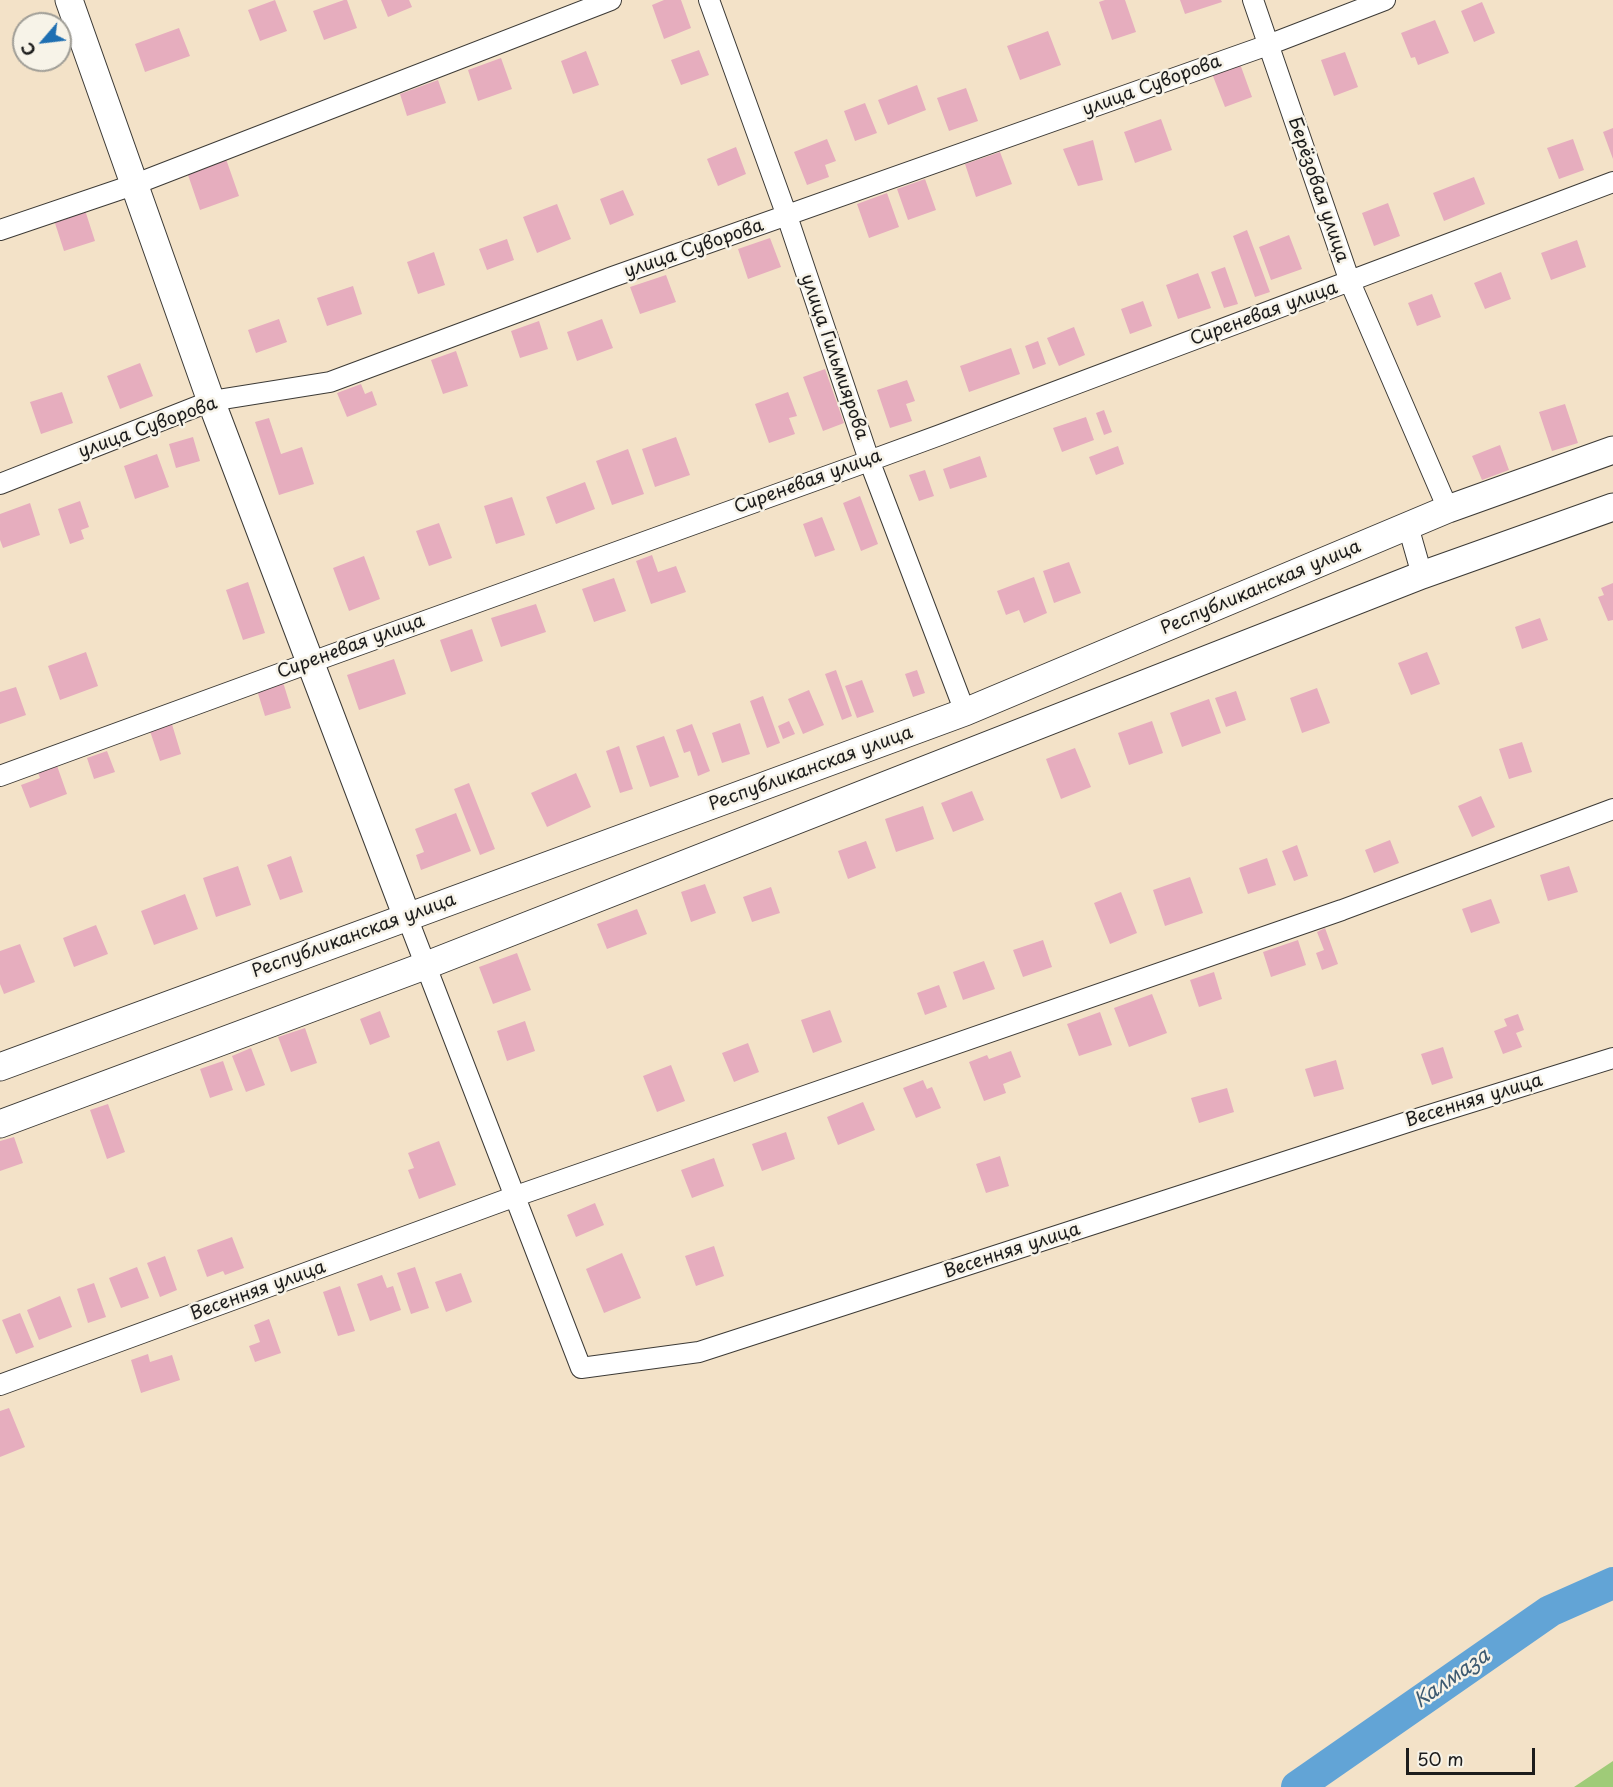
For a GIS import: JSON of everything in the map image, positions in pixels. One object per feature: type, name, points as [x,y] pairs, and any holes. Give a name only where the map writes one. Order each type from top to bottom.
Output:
[{"type":"street","points":[[69,0],[211,401],[407,917]]},
{"type":"street","points":[[0,230],[133,185],[611,0]]},
{"type":"street","name":"улица Гильмиярова","points":[[709,0],[787,216],[869,460],[965,712]]},
{"type":"street","name":"Берёзовая улица","points":[[1253,0],[1350,282],[1448,509]]},
{"type":"street","name":"улица Суворова","points":[[0,484],[211,401],[330,382],[612,277],[1268,45],[1385,0]]},
{"type":"street","name":"Сиреневая улица","points":[[0,776],[310,661],[869,460],[1613,182]]},
{"type":"street","name":"Республиканская улица","points":[[0,1067],[965,712],[1448,509],[1613,450]]},
{"type":"street","points":[[0,1124],[427,965],[1422,575],[1613,507]]},
{"type":"street","points":[[1408,526],[1422,575]]},
{"type":"street","name":"Весенняя улица","points":[[0,1386],[516,1196],[1331,914],[1613,809]]},
{"type":"street","name":"Весенняя улица","points":[[407,917],[516,1196],[580,1368],[699,1352],[1420,1118],[1613,1058]]},
{"type":"green space","points":[[1613,1761],[1613,1787],[1574,1787]]},
{"type":"building","points":[[275,0],[287,31],[260,41],[248,10]]},
{"type":"building","points":[[347,0],[357,28],[324,40],[313,11]]},
{"type":"building","points":[[381,0],[409,0],[412,7],[388,17]]},
{"type":"building","points":[[664,0],[681,0],[691,28],[664,39],[652,5]]},
{"type":"building","points":[[1125,0],[1136,32],[1112,40],[1099,2]]},
{"type":"building","points":[[1180,0],[1221,0],[1222,2],[1185,14]]},
{"type":"building","points":[[1482,2],[1495,33],[1474,42],[1461,11]]},
{"type":"building","points":[[1435,20],[1449,53],[1418,65],[1415,57],[1411,58],[1401,33]]},
{"type":"building","points":[[179,28],[190,56],[145,72],[135,44]]},
{"type":"building","points":[[1048,31],[1061,65],[1020,80],[1007,46]]},
{"type":"building","points":[[699,50],[709,75],[681,85],[671,60]]},
{"type":"building","points":[[586,51],[599,85],[573,94],[561,61]]},
{"type":"building","points":[[1345,52],[1358,87],[1334,96],[1321,60]]},
{"type":"building","points":[[501,58],[512,89],[478,101],[468,70]]},
{"type":"building","points":[[1239,61],[1252,97],[1225,107],[1211,71]]},
{"type":"building","points":[[438,80],[446,103],[407,116],[400,94]]},
{"type":"building","points":[[917,85],[926,110],[888,125],[878,100]]},
{"type":"building","points":[[966,88],[978,121],[949,131],[937,98]]},
{"type":"building","points":[[865,103],[877,133],[855,141],[844,111]]},
{"type":"building","points":[[1161,119],[1172,150],[1135,163],[1124,132]]},
{"type":"building","points":[[1613,128],[1613,159],[1603,132]]},
{"type":"building","points":[[827,139],[836,161],[825,165],[829,177],[807,185],[794,152]]},
{"type":"building","points":[[1573,139],[1584,170],[1559,179],[1547,148]]},
{"type":"building","points":[[1093,140],[1103,180],[1078,186],[1063,149]]},
{"type":"building","points":[[736,147],[746,174],[718,186],[707,159]]},
{"type":"building","points":[[1000,152],[1012,184],[976,197],[965,164]]},
{"type":"building","points":[[226,159],[239,196],[200,210],[187,172]]},
{"type":"building","points":[[1474,177],[1485,204],[1444,221],[1433,193]]},
{"type":"building","points":[[925,179],[936,210],[908,220],[897,189]]},
{"type":"building","points":[[623,190],[634,215],[610,225],[600,199]]},
{"type":"building","points":[[887,193],[899,227],[869,238],[857,204]]},
{"type":"building","points":[[1388,203],[1400,236],[1374,246],[1362,213]]},
{"type":"building","points":[[557,204],[571,239],[537,253],[523,217]]},
{"type":"building","points":[[84,207],[95,241],[64,251],[53,217]]},
{"type":"building","points":[[1247,230],[1270,292],[1255,297],[1233,236]]},
{"type":"building","points":[[1289,235],[1302,269],[1271,280],[1259,247]]},
{"type":"building","points":[[770,238],[781,267],[748,279],[738,249]]},
{"type":"building","points":[[507,239],[514,260],[487,270],[479,249]]},
{"type":"building","points":[[1577,240],[1586,267],[1551,280],[1541,253]]},
{"type":"building","points":[[434,252],[445,285],[418,294],[407,262]]},
{"type":"building","points":[[1225,267],[1238,304],[1224,308],[1211,272]]},
{"type":"building","points":[[1501,272],[1511,299],[1485,309],[1474,283]]},
{"type":"building","points":[[1198,273],[1211,308],[1178,319],[1166,285]]},
{"type":"building","points":[[666,275],[676,302],[640,314],[630,287]]},
{"type":"building","points":[[353,286],[362,314],[327,326],[317,298]]},
{"type":"building","points":[[1432,294],[1441,317],[1417,326],[1408,303]]},
{"type":"building","points":[[1143,301],[1152,326],[1130,334],[1121,309]]},
{"type":"building","points":[[279,319],[287,342],[256,353],[248,330]]},
{"type":"building","points":[[602,319],[613,348],[577,361],[567,332]]},
{"type":"building","points":[[539,321],[548,349],[520,358],[511,331]]},
{"type":"building","points":[[1074,327],[1085,355],[1059,366],[1047,338]]},
{"type":"building","points":[[1038,341],[1046,364],[1033,369],[1025,346]]},
{"type":"building","points":[[1011,348],[1020,374],[969,392],[960,366]]},
{"type":"building","points":[[456,351],[468,386],[443,394],[431,360]]},
{"type":"building","points":[[140,363],[153,396],[120,409],[107,376]]},
{"type":"building","points":[[825,369],[844,423],[823,431],[803,377]]},
{"type":"building","points":[[907,380],[915,401],[906,404],[912,421],[890,428],[877,390]]},
{"type":"building","points":[[361,384],[365,394],[372,391],[377,405],[347,417],[337,393]]},
{"type":"building","points":[[62,392],[73,423],[41,434],[30,402]]},
{"type":"building","points":[[788,392],[797,416],[789,418],[795,434],[769,443],[755,404]]},
{"type":"building","points":[[1565,404],[1578,443],[1552,451],[1539,412]]},
{"type":"building","points":[[1104,410],[1112,432],[1104,435],[1096,413]]},
{"type":"building","points":[[1086,417],[1094,440],[1062,452],[1053,428]]},
{"type":"building","points":[[269,418],[281,454],[302,447],[314,484],[279,495],[255,422]]},
{"type":"building","points":[[193,437],[200,461],[176,468],[169,444]]},
{"type":"building","points":[[676,437],[690,475],[655,487],[642,449]]},
{"type":"building","points":[[1500,445],[1509,470],[1482,480],[1472,456]]},
{"type":"building","points":[[1118,446],[1124,464],[1096,475],[1089,457]]},
{"type":"building","points":[[628,449],[644,494],[612,505],[596,461]]},
{"type":"building","points":[[157,454],[169,487],[135,499],[124,466]]},
{"type":"building","points":[[980,456],[987,477],[950,489],[943,469]]},
{"type":"building","points":[[925,470],[934,496],[919,501],[909,475]]},
{"type":"building","points":[[585,482],[595,509],[556,524],[546,497]]},
{"type":"building","points":[[860,496],[878,544],[861,551],[843,503]]},
{"type":"building","points":[[512,497],[525,535],[496,544],[484,506]]},
{"type":"building","points":[[80,501],[89,527],[81,530],[84,539],[70,544],[58,509]]},
{"type":"building","points":[[30,503],[40,535],[3,548],[0,540],[0,514]]},
{"type":"building","points":[[822,517],[835,550],[815,557],[803,524]]},
{"type":"building","points":[[439,523],[452,558],[429,566],[416,531]]},
{"type":"building","points":[[652,555],[658,572],[676,566],[686,592],[651,604],[636,561]]},
{"type":"building","points":[[364,556],[380,599],[349,611],[333,568]]},
{"type":"building","points":[[1069,562],[1081,593],[1054,603],[1043,571]]},
{"type":"building","points":[[1034,577],[1047,613],[1024,623],[1019,610],[1006,615],[997,591]]},
{"type":"building","points":[[614,578],[626,611],[594,622],[582,589]]},
{"type":"building","points":[[248,582],[265,633],[243,640],[226,590]]},
{"type":"building","points":[[1613,583],[1613,620],[1608,621],[1598,597],[1604,595],[1601,588]]},
{"type":"building","points":[[536,604],[546,632],[501,647],[491,618]]},
{"type":"building","points":[[1540,618],[1548,640],[1522,649],[1515,627]]},
{"type":"building","points":[[472,629],[483,661],[451,672],[440,640]]},
{"type":"building","points":[[86,652],[98,686],[60,700],[48,666]]},
{"type":"building","points":[[1427,652],[1440,684],[1411,695],[1398,663]]},
{"type":"building","points":[[394,659],[406,694],[359,710],[347,675]]},
{"type":"building","points":[[836,670],[852,716],[842,720],[825,674]]},
{"type":"building","points":[[917,670],[925,693],[913,697],[905,674]]},
{"type":"building","points":[[282,679],[291,708],[265,716],[256,687]]},
{"type":"building","points":[[862,680],[874,712],[857,718],[845,686]]},
{"type":"building","points":[[16,687],[26,715],[0,724],[0,692]]},
{"type":"building","points":[[1317,688],[1330,723],[1302,733],[1290,698]]},
{"type":"building","points":[[809,690],[824,725],[803,734],[788,699]]},
{"type":"building","points":[[1236,691],[1246,720],[1226,727],[1215,698]]},
{"type":"building","points":[[763,696],[780,743],[767,748],[750,701]]},
{"type":"building","points":[[1209,699],[1221,733],[1182,747],[1170,713]]},
{"type":"building","points":[[171,721],[181,754],[160,761],[149,728]]},
{"type":"building","points":[[789,721],[795,734],[783,739],[778,726]]},
{"type":"building","points":[[1152,721],[1163,753],[1129,765],[1118,733]]},
{"type":"building","points":[[740,723],[750,754],[722,763],[712,733]]},
{"type":"building","points":[[692,724],[710,771],[698,776],[690,751],[684,753],[676,730]]},
{"type":"building","points":[[664,736],[679,777],[650,787],[636,746]]},
{"type":"building","points":[[1522,742],[1532,772],[1509,779],[1499,749]]},
{"type":"building","points":[[619,746],[633,789],[620,793],[606,751]]},
{"type":"building","points":[[1075,748],[1091,787],[1061,799],[1046,759]]},
{"type":"building","points":[[107,751],[115,772],[94,779],[87,758]]},
{"type":"building","points":[[55,760],[67,794],[30,808],[21,785],[40,778],[36,767]]},
{"type":"building","points":[[576,773],[591,807],[547,827],[531,793]]},
{"type":"building","points":[[469,783],[495,849],[480,855],[454,789]]},
{"type":"building","points":[[972,791],[984,820],[953,832],[941,803]]},
{"type":"building","points":[[1481,796],[1495,827],[1472,837],[1458,806]]},
{"type":"building","points":[[923,806],[934,839],[896,852],[885,819]]},
{"type":"building","points":[[456,813],[471,851],[421,870],[416,855],[424,852],[415,829]]},
{"type":"building","points":[[1390,840],[1399,863],[1374,873],[1365,850]]},
{"type":"building","points":[[866,841],[876,868],[848,879],[838,851]]},
{"type":"building","points":[[1297,845],[1308,876],[1294,881],[1282,851]]},
{"type":"building","points":[[291,856],[303,892],[280,900],[267,865]]},
{"type":"building","points":[[1267,858],[1276,885],[1248,894],[1239,868]]},
{"type":"building","points":[[238,866],[251,905],[216,917],[203,878]]},
{"type":"building","points":[[1569,866],[1578,892],[1548,901],[1540,875]]},
{"type":"building","points":[[1190,877],[1203,913],[1165,926],[1153,890]]},
{"type":"building","points":[[705,884],[716,913],[691,922],[681,892]]},
{"type":"building","points":[[771,887],[780,913],[752,922],[743,897]]},
{"type":"building","points":[[1121,892],[1137,933],[1110,944],[1094,903]]},
{"type":"building","points":[[185,894],[198,929],[154,945],[141,911]]},
{"type":"building","points":[[1491,899],[1500,923],[1471,933],[1462,909]]},
{"type":"building","points":[[637,909],[647,934],[607,949],[597,924]]},
{"type":"building","points":[[96,925],[108,954],[74,967],[63,938]]},
{"type":"building","points":[[1325,928],[1338,964],[1322,970],[1316,953],[1324,950],[1317,932]]},
{"type":"building","points":[[1043,940],[1052,967],[1023,977],[1013,950]]},
{"type":"building","points":[[1298,940],[1306,965],[1271,977],[1263,952]]},
{"type":"building","points":[[20,944],[35,982],[4,994],[0,984],[0,951]]},
{"type":"building","points":[[517,953],[531,990],[493,1004],[479,967]]},
{"type":"building","points":[[984,961],[995,989],[963,1000],[953,972]]},
{"type":"building","points":[[1214,972],[1222,999],[1199,1007],[1190,980]]},
{"type":"building","points":[[939,985],[947,1007],[925,1015],[917,993]]},
{"type":"building","points":[[1152,994],[1167,1033],[1129,1047],[1114,1008]]},
{"type":"building","points":[[830,1010],[842,1042],[813,1053],[801,1020]]},
{"type":"building","points":[[380,1011],[390,1037],[370,1045],[360,1019]]},
{"type":"building","points":[[1100,1012],[1112,1045],[1079,1056],[1067,1024]]},
{"type":"building","points":[[1518,1014],[1524,1030],[1516,1033],[1522,1047],[1503,1054],[1494,1031],[1507,1026],[1504,1019]]},
{"type":"building","points":[[525,1021],[535,1051],[507,1061],[497,1031]]},
{"type":"building","points":[[305,1028],[317,1063],[291,1072],[278,1037]]},
{"type":"building","points":[[748,1043],[759,1072],[734,1082],[722,1053]]},
{"type":"building","points":[[1443,1047],[1453,1078],[1432,1085],[1421,1054]]},
{"type":"building","points":[[251,1048],[265,1085],[246,1092],[232,1056]]},
{"type":"building","points":[[1011,1051],[1021,1077],[1003,1084],[1006,1093],[984,1101],[969,1062],[987,1055],[989,1059]]},
{"type":"building","points":[[1336,1060],[1344,1089],[1314,1097],[1305,1069]]},
{"type":"building","points":[[223,1061],[233,1090],[210,1098],[200,1069]]},
{"type":"building","points":[[671,1065],[685,1101],[657,1112],[643,1076]]},
{"type":"building","points":[[923,1080],[927,1089],[932,1087],[941,1108],[916,1118],[903,1088]]},
{"type":"building","points":[[1227,1088],[1234,1112],[1199,1123],[1191,1098]]},
{"type":"building","points":[[863,1102],[875,1130],[838,1145],[827,1117]]},
{"type":"building","points":[[108,1104],[125,1152],[107,1159],[90,1110]]},
{"type":"building","points":[[786,1132],[795,1159],[762,1171],[752,1144]]},
{"type":"building","points":[[14,1137],[23,1163],[0,1171],[0,1141]]},
{"type":"building","points":[[439,1141],[456,1185],[419,1199],[408,1170],[414,1168],[408,1153]]},
{"type":"building","points":[[1000,1156],[1009,1186],[986,1193],[976,1164]]},
{"type":"building","points":[[714,1158],[724,1186],[692,1198],[681,1170]]},
{"type":"building","points":[[595,1203],[604,1225],[576,1237],[567,1215]]},
{"type":"building","points":[[232,1237],[244,1268],[225,1275],[223,1271],[207,1277],[197,1250]]},
{"type":"building","points":[[714,1246],[724,1276],[696,1286],[685,1256]]},
{"type":"building","points":[[622,1253],[641,1298],[604,1313],[586,1269]]},
{"type":"building","points":[[165,1256],[177,1290],[160,1297],[147,1263]]},
{"type":"building","points":[[137,1267],[149,1298],[121,1308],[109,1278]]},
{"type":"building","points":[[415,1267],[429,1308],[411,1314],[397,1273]]},
{"type":"building","points":[[461,1273],[472,1302],[446,1312],[435,1282]]},
{"type":"building","points":[[382,1275],[387,1288],[393,1286],[401,1310],[370,1321],[357,1284]]},
{"type":"building","points":[[94,1283],[106,1317],[88,1323],[77,1289]]},
{"type":"building","points":[[340,1286],[355,1331],[338,1336],[323,1292]]},
{"type":"building","points":[[60,1296],[72,1327],[39,1340],[27,1310]]},
{"type":"building","points":[[20,1313],[34,1347],[16,1354],[2,1320]]},
{"type":"building","points":[[269,1319],[281,1353],[255,1362],[249,1346],[260,1342],[254,1325]]},
{"type":"building","points":[[148,1354],[150,1362],[172,1355],[180,1380],[141,1393],[131,1360]]},
{"type":"building","points":[[9,1408],[25,1447],[0,1457],[0,1411]]},
{"type":"waterway","name":"Калмаза","points":[[1297,1787],[1550,1611],[1613,1583]]}]
